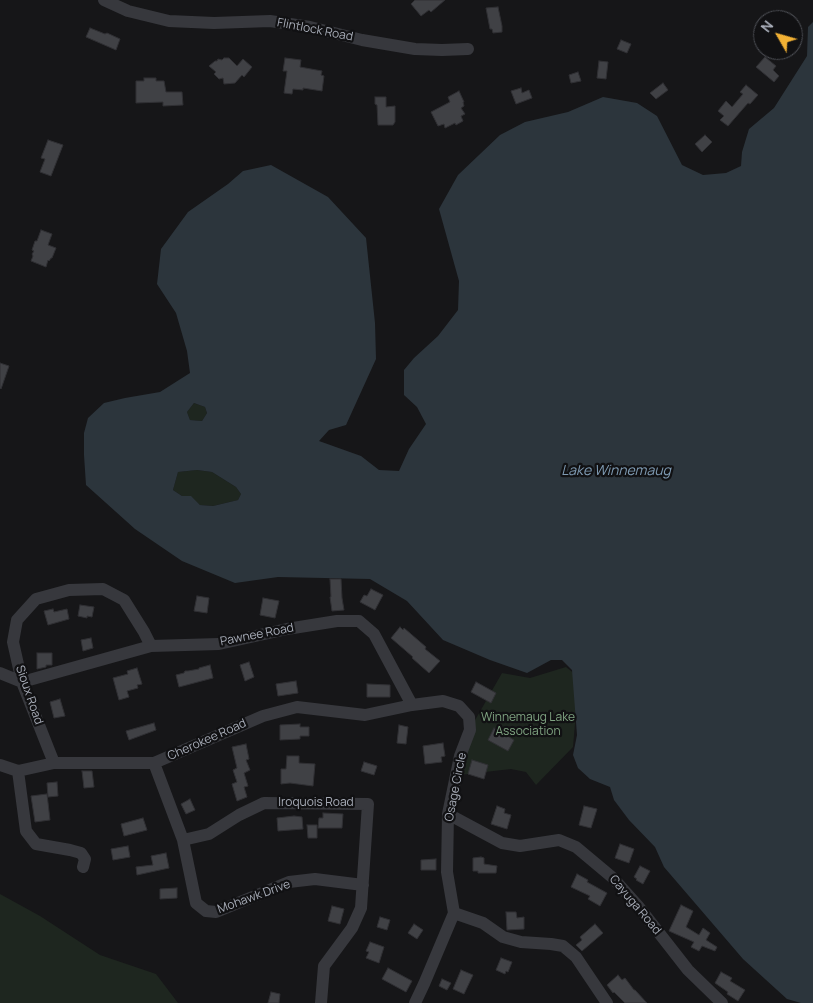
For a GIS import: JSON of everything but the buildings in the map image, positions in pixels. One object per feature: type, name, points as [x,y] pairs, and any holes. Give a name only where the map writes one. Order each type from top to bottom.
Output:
[{"type":"street","name":"Flintlock Road","points":[[104,0],[128,11],[169,21],[214,23],[270,21],[310,27],[362,40],[415,49],[468,50]]},
{"type":"street","name":"Sioux Road","points":[[54,763],[22,682],[13,642],[17,620],[36,599],[69,590],[102,590],[124,600],[151,646]]},
{"type":"street","name":"Pawnee Road","points":[[22,682],[151,646],[220,644],[287,629],[337,621],[359,621],[374,634],[412,705]]},
{"type":"street","points":[[0,673],[22,682]]},
{"type":"street","name":"Osage Circle","points":[[412,705],[443,701],[459,706],[469,717],[470,730],[460,756],[448,814],[447,872],[454,913]]},
{"type":"street","name":"Cherokee Road","points":[[18,771],[54,763],[154,763],[263,716],[298,707],[365,715],[412,705]]},
{"type":"street","points":[[154,763],[183,840]]},
{"type":"street","points":[[0,764],[18,771],[26,831],[36,844],[70,850],[80,854],[84,859],[83,868]]},
{"type":"street","name":"Iroquois Road","points":[[183,840],[209,834],[239,815],[264,803],[368,804],[363,884]]},
{"type":"street","name":"Cayuga Road","points":[[448,814],[502,843],[520,846],[560,840],[576,847],[613,878],[638,906],[688,970],[722,1003]]},
{"type":"street","name":"Mohawk Drive","points":[[183,840],[196,903],[206,911],[216,912],[289,882],[315,879],[363,884]]},
{"type":"street","points":[[321,1003],[324,966],[352,928],[361,908],[363,884]]},
{"type":"street","points":[[415,1003],[454,913],[483,923],[503,937],[521,942],[563,946],[576,957],[607,1003]]},
{"type":"green space","points":[[194,403],[205,407],[207,413],[202,421],[190,420],[187,412]]},
{"type":"green space","points":[[197,470],[212,472],[236,487],[241,494],[238,500],[213,506],[200,505],[191,497],[182,496],[173,490],[178,472]]},
{"type":"green space","name":"Winnemaug Lake Association","points":[[566,667],[576,675],[576,712],[573,747],[536,785],[526,772],[511,769],[459,775],[458,750],[502,673],[530,678]]},
{"type":"green space","points":[[0,894],[40,916],[100,955],[156,974],[178,1003],[0,1003]]},
{"type":"water","name":"Lake Winnemaug","points":[[813,22],[813,1003],[801,1003],[787,999],[743,959],[664,867],[655,847],[629,820],[614,800],[610,787],[590,779],[578,768],[573,755],[577,735],[572,670],[562,660],[551,660],[527,673],[490,660],[443,640],[407,601],[370,579],[278,577],[235,583],[182,561],[135,529],[86,485],[84,433],[88,418],[104,403],[160,392],[190,373],[187,351],[176,313],[157,284],[161,249],[188,212],[243,171],[271,165],[328,197],[366,238],[375,323],[376,359],[346,425],[329,430],[319,441],[361,456],[379,470],[399,471],[409,449],[426,424],[417,407],[404,395],[404,370],[438,336],[458,310],[459,281],[439,209],[458,175],[500,135],[525,122],[568,112],[603,97],[637,103],[657,116],[682,165],[703,175],[726,173],[741,166],[742,152],[749,129],[774,108],[807,56],[808,27]],"holes":[[[194,403],[205,407],[207,413],[202,421],[190,420],[187,412]],[[197,470],[212,472],[236,487],[241,494],[238,500],[213,506],[200,505],[191,496],[182,496],[173,490],[178,472]]]}]
